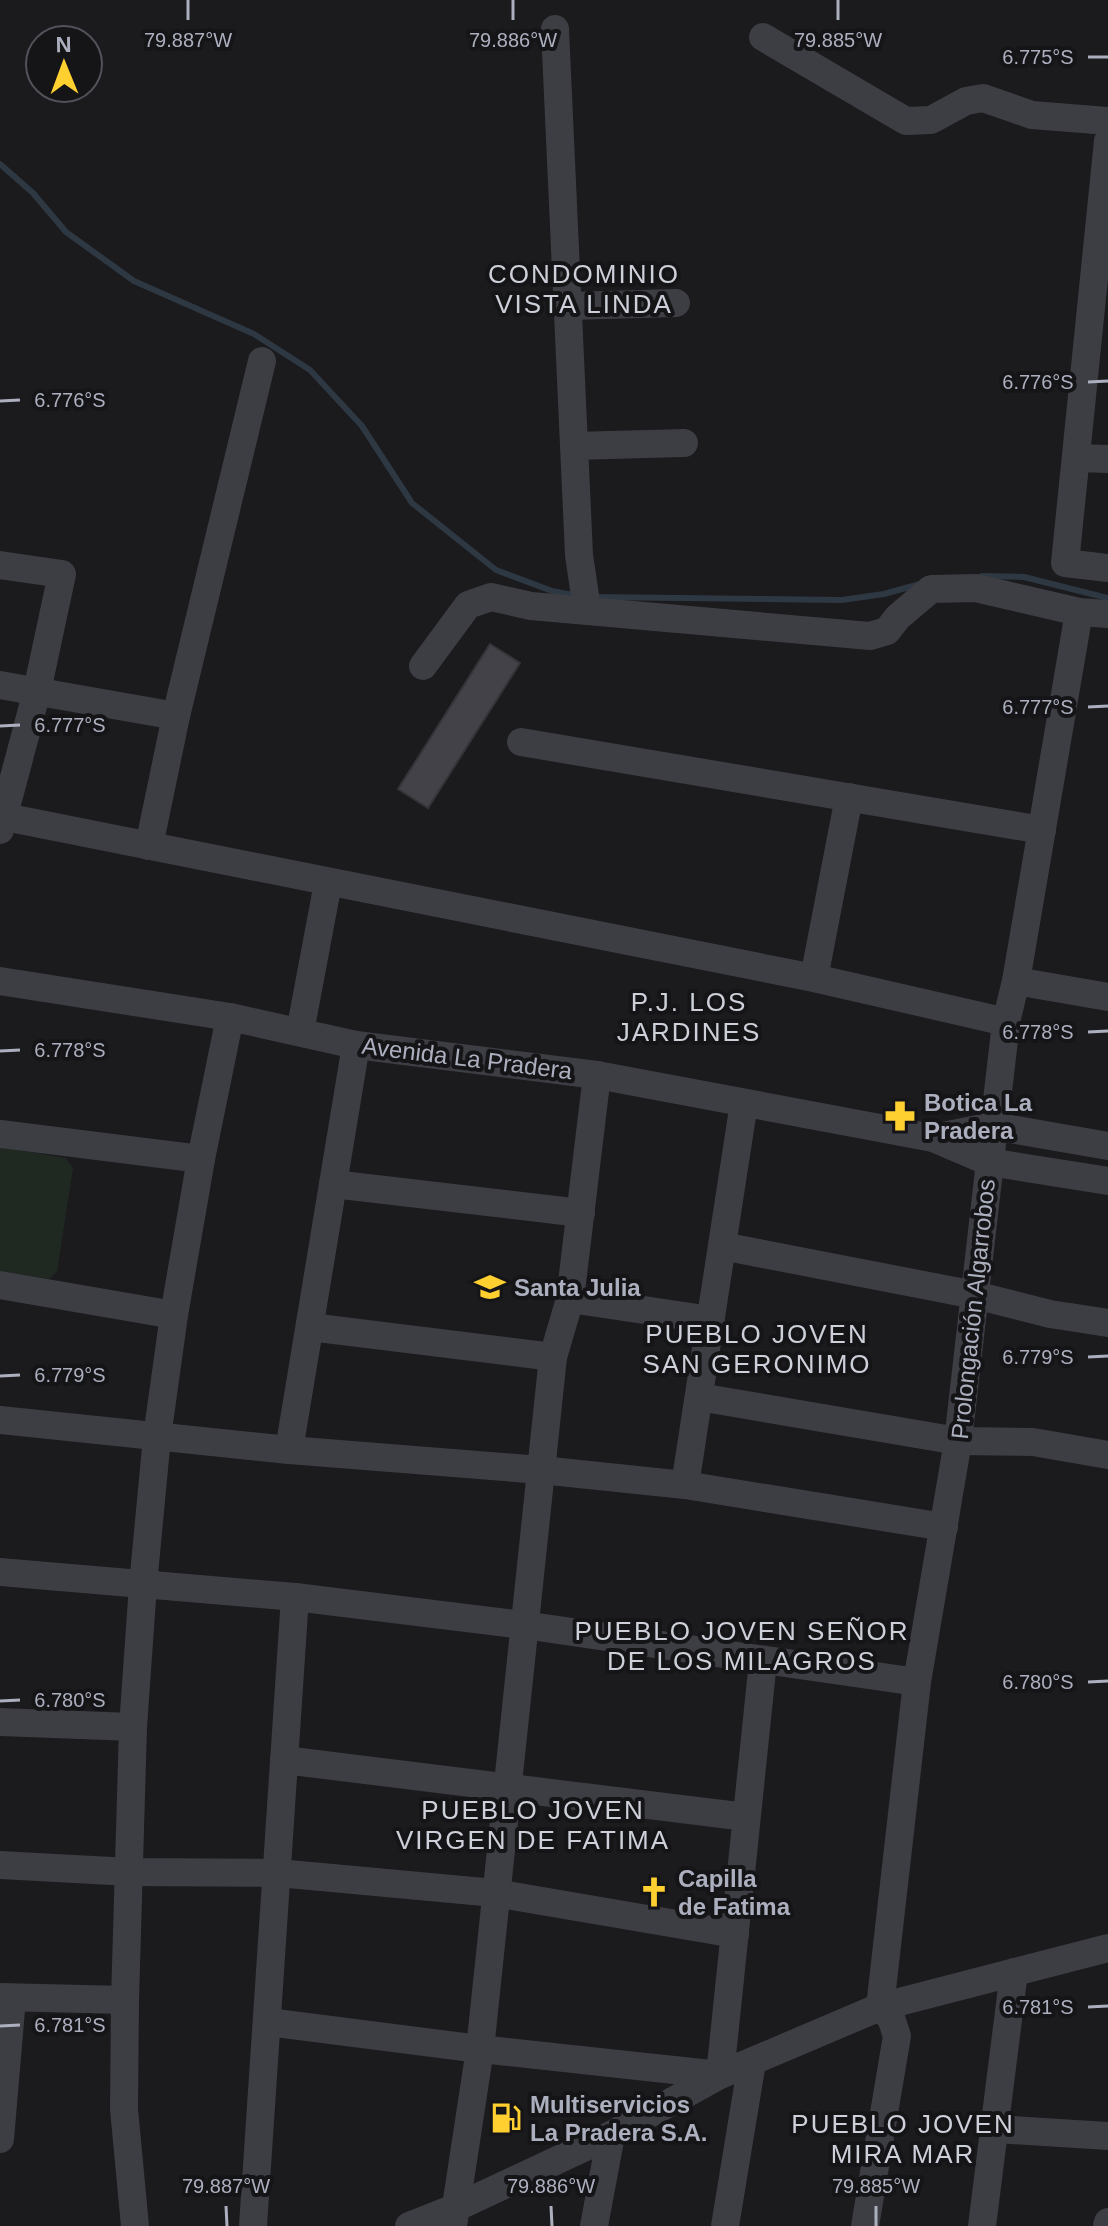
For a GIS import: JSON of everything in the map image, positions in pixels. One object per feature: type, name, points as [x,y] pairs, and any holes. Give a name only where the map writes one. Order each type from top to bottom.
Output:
[{"type":"street","points":[[555,29],[579,555],[586,601]]},
{"type":"street","points":[[763,37],[906,121],[919,123],[931,120],[966,101],[983,98],[1032,115],[1108,121]]},
{"type":"street","points":[[1108,141],[1098,349],[1076,458],[1065,563],[1108,568]]},
{"type":"street","points":[[568,306],[676,303]]},
{"type":"street","points":[[149,846],[176,716],[262,361]]},
{"type":"street","points":[[574,446],[684,443]]},
{"type":"street","points":[[1076,458],[1108,459]]},
{"type":"street","points":[[0,565],[62,574],[37,691],[1,821],[149,846],[814,978],[1006,1022]]},
{"type":"street","points":[[423,666],[468,605],[491,597],[531,606],[586,601],[870,636],[887,631],[898,617],[931,589],[976,588],[1079,612],[1108,614]]},
{"type":"street","name":"Prolongación Algarrobos","points":[[880,2007],[917,1682],[958,1441],[1006,1022],[1016,981],[1079,612]]},
{"type":"street","points":[[0,685],[176,716]]},
{"type":"street","points":[[521,742],[1042,830]]},
{"type":"street","points":[[814,978],[849,797]]},
{"type":"street","points":[[300,1032],[328,883]]},
{"type":"street","name":"Avenida La Pradera","points":[[0,981],[230,1017],[356,1045],[597,1075],[933,1138],[989,1162],[1108,1181]]},
{"type":"street","points":[[1016,981],[1108,997]]},
{"type":"street","points":[[135,2226],[124,2109],[125,2000],[133,1727],[143,1585],[157,1437],[174,1315],[230,1017]]},
{"type":"street","points":[[289,1450],[356,1045]]},
{"type":"street","points":[[455,2217],[480,2049],[553,1357],[570,1299],[597,1075]]},
{"type":"street","points":[[685,1485],[744,1103]]},
{"type":"street","name":"Avenida La Pradera","points":[[933,1138],[993,1126],[1108,1146]]},
{"type":"street","points":[[0,1134],[201,1159]]},
{"type":"street","points":[[333,1184],[581,1213]]},
{"type":"street","points":[[722,1246],[975,1295],[1050,1314],[1108,1323]]},
{"type":"street","points":[[0,1285],[174,1315]]},
{"type":"street","points":[[570,1299],[711,1320]]},
{"type":"street","points":[[310,1327],[553,1357]]},
{"type":"street","points":[[699,1397],[958,1441],[1033,1442],[1108,1455]]},
{"type":"street","points":[[0,1420],[289,1450],[685,1485],[944,1527]]},
{"type":"street","points":[[0,1572],[295,1597],[524,1625],[917,1682]]},
{"type":"street","points":[[253,2226],[295,1597]]},
{"type":"street","points":[[720,2075],[763,1661]]},
{"type":"street","points":[[0,1722],[133,1727]]},
{"type":"street","points":[[284,1760],[746,1817]]},
{"type":"street","points":[[0,1865],[130,1872],[278,1873],[495,1893],[735,1934]]},
{"type":"street","points":[[409,2226],[455,2217],[720,2075],[880,2007],[1108,1948]]},
{"type":"street","points":[[982,2226],[1014,1972]]},
{"type":"street","points":[[1,2125],[6,1998],[125,2000]]},
{"type":"street","points":[[865,2226],[897,2036],[891,2018],[880,2007]]},
{"type":"street","points":[[268,2022],[720,2075]]},
{"type":"street","points":[[725,2226],[752,2062]]},
{"type":"street","points":[[996,2129],[1108,2136]]},
{"type":"street","points":[[595,2226],[611,2135]]},
{"type":"shaded area","points":[[0,1147],[66,1158],[73,1168],[57,1272],[49,1279],[0,1271]]},
{"type":"building","points":[[490,644],[520,663],[428,808],[398,789]]},
{"type":"waterway","points":[[0,164],[33,193],[66,232],[134,281],[254,334],[310,370],[362,426],[412,503],[496,570],[552,591],[578,596]]},
{"type":"waterway","points":[[982,576],[1024,577],[1108,598]]},
{"type":"waterway","points":[[593,597],[842,600],[884,594],[920,584]]},
{"type":"place","name":"Botica La Pradera","points":[[900,1116]]},
{"type":"place","name":"Santa Julia","points":[[490,1287]]},
{"type":"place","name":"Capilla de Fatima","points":[[654,1892]]},
{"type":"place","name":"Multiservicios La Pradera S.A.","points":[[506,2118]]},
{"type":"district","name":"CONDOMINIO VISTA LINDA","points":[[584,289]]},
{"type":"district","name":"P.J. LOS JARDINES","points":[[689,1017]]},
{"type":"district","name":"PUEBLO JOVEN SAN GERONIMO","points":[[757,1349]]},
{"type":"district","name":"PUEBLO JOVEN SEÑOR DE LOS MILAGROS","points":[[742,1646]]},
{"type":"district","name":"PUEBLO JOVEN VIRGEN DE FATIMA","points":[[533,1825]]},
{"type":"district","name":"PUEBLO JOVEN MIRA MAR","points":[[903,2139]]}]
